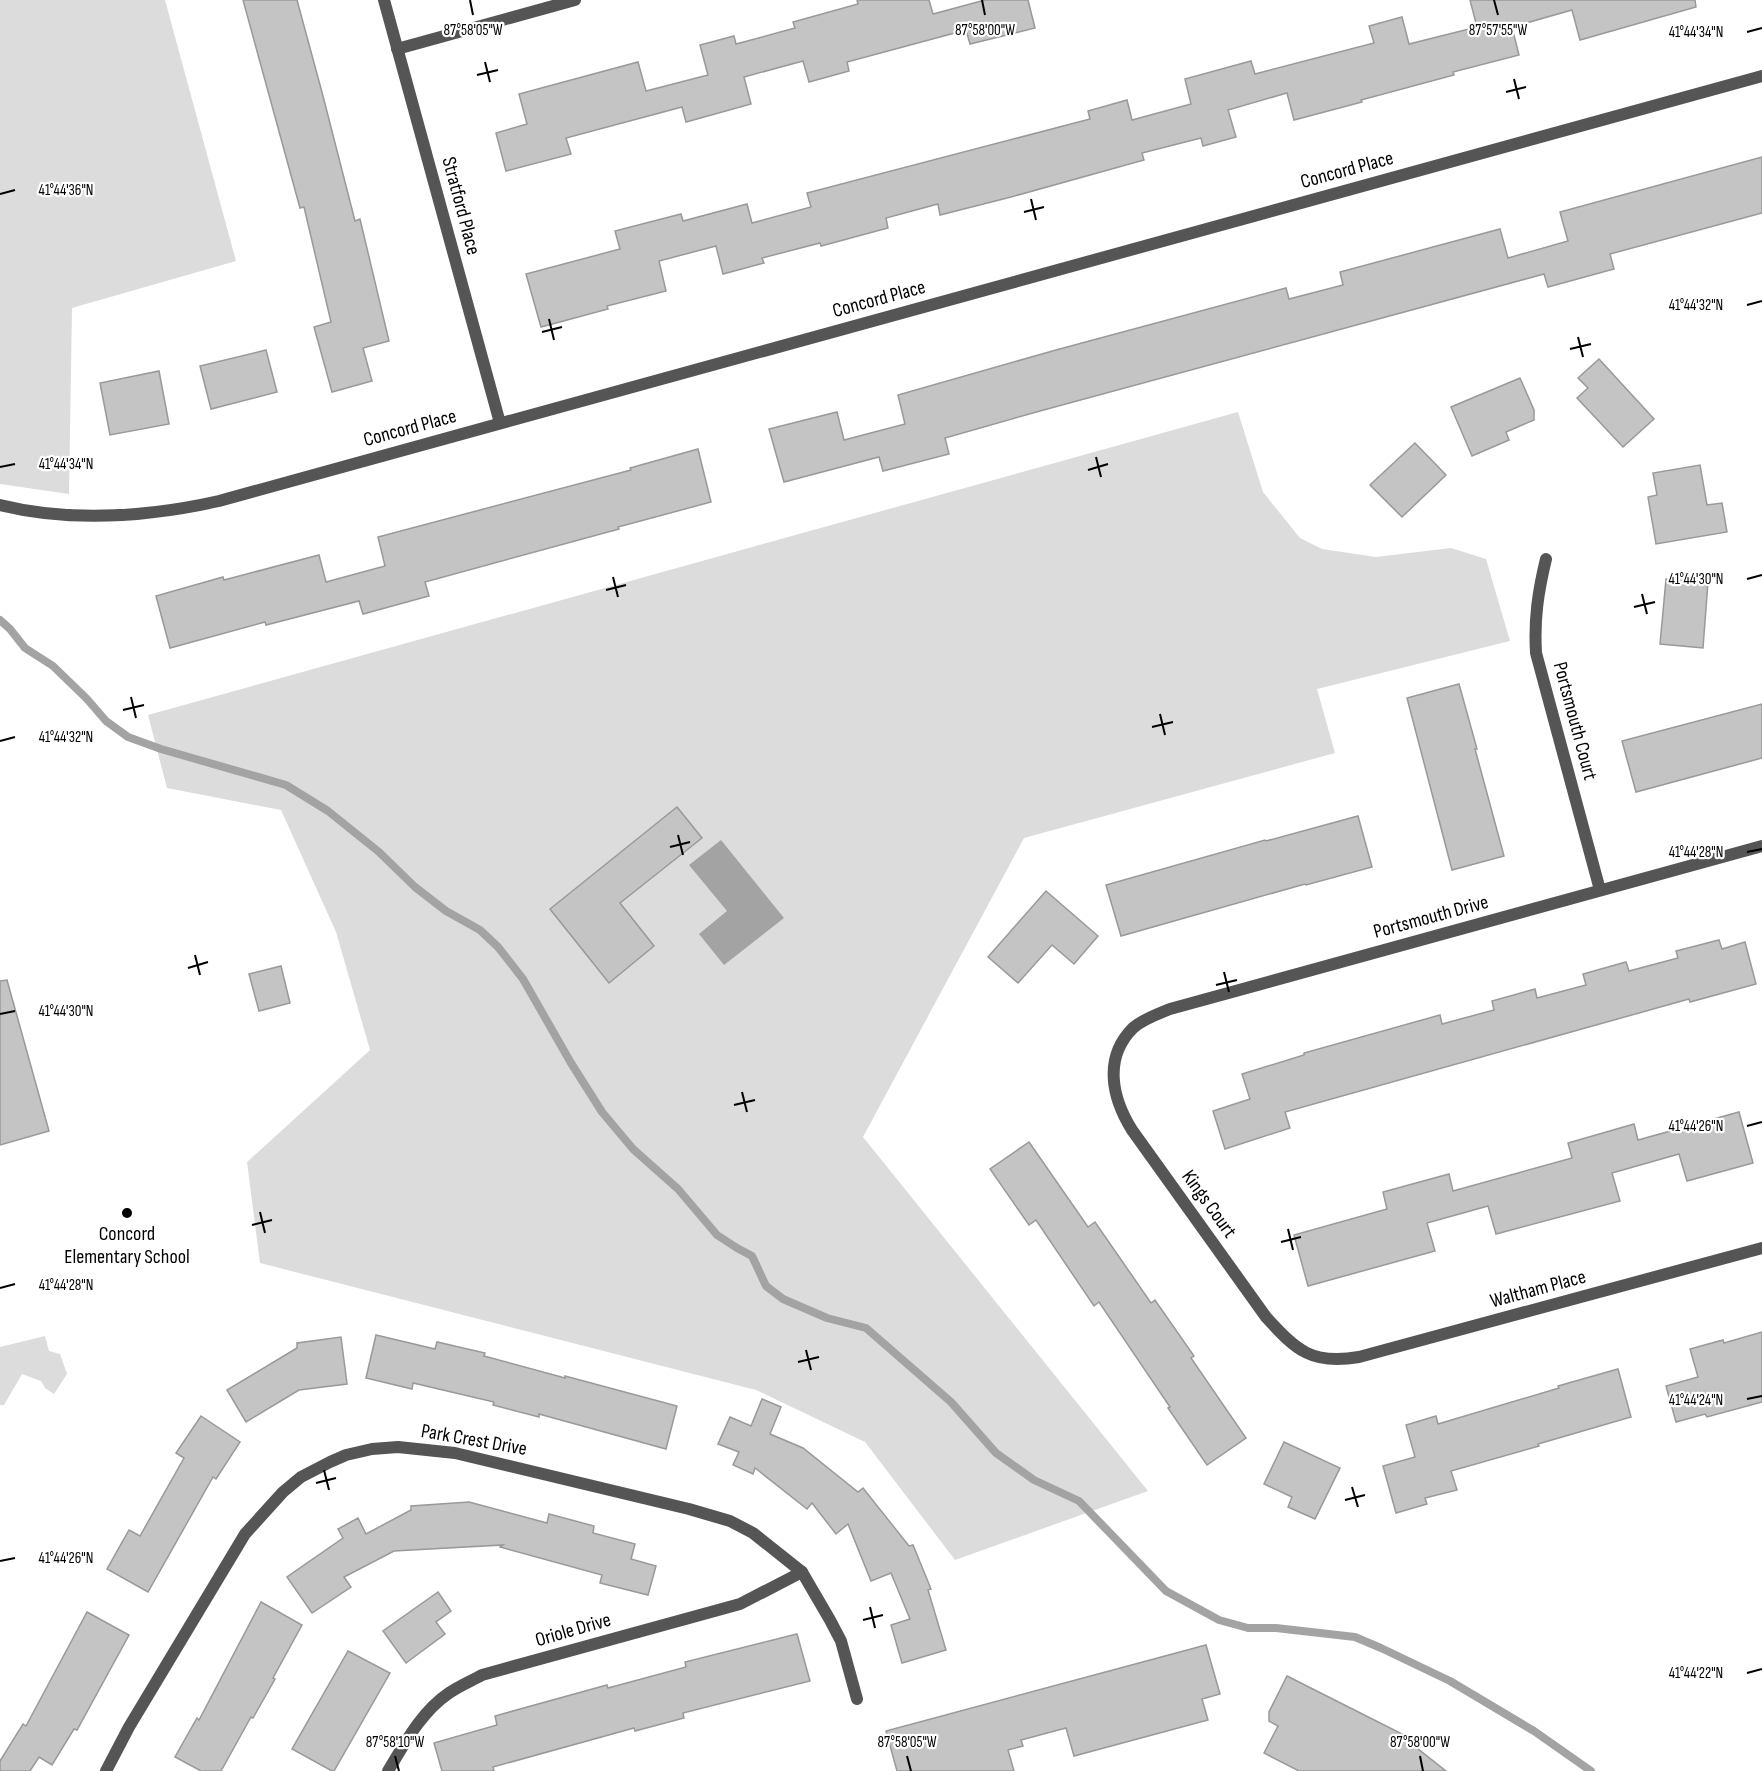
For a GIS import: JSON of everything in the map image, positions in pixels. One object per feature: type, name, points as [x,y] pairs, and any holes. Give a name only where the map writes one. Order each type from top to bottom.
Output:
[{"type":"street","name":"Stratford Place","points":[[384,0],[500,423]]},
{"type":"street","points":[[398,49],[575,0]]},
{"type":"street","name":"Concord Place","points":[[0,505],[46,512],[109,516],[148,514],[219,501],[1762,76]]},
{"type":"street","name":"Portsmouth Court","points":[[1546,559],[1538,594],[1534,629],[1536,653],[1600,890]]},
{"type":"street","name":"Portsmouth Drive","points":[[1121,1044],[1134,1027],[1170,1009],[1762,846]]},
{"type":"street","name":"Kings Court","points":[[1121,1044],[1113,1063],[1115,1090],[1121,1112],[1132,1130],[1266,1317],[1284,1337],[1303,1352],[1322,1359]]},
{"type":"street","name":"Waltham Place","points":[[1322,1359],[1339,1360],[1359,1357],[1762,1248]]},
{"type":"street","name":"Park Crest Drive","points":[[106,1771],[129,1727],[245,1534],[283,1492],[302,1477],[346,1455],[372,1449],[398,1447],[455,1453],[689,1509],[730,1521],[753,1533],[802,1572],[841,1641],[857,1699]]},
{"type":"street","name":"Oriole Drive","points":[[388,1771],[411,1731],[434,1706],[449,1693],[483,1675],[740,1604],[802,1572]]},
{"type":"shaded area","points":[[0,0],[165,0],[236,261],[72,308],[69,494],[0,484]]},
{"type":"shaded area","points":[[1238,412],[1263,492],[1300,538],[1322,549],[1376,557],[1451,548],[1486,559],[1510,641],[1317,689],[1335,753],[1024,838],[863,1137],[1148,1491],[955,1560],[865,1442],[756,1390],[260,1263],[247,1162],[370,1050],[336,932],[281,810],[167,788],[148,715]]},
{"type":"shaded area","points":[[721,840],[784,918],[724,965],[699,934],[727,911],[689,865]]},
{"type":"shaded area","points":[[45,1336],[49,1351],[60,1354],[67,1374],[54,1394],[45,1388],[41,1381],[22,1374],[4,1405],[0,1405],[0,1347]]},
{"type":"building","points":[[243,0],[297,0],[355,221],[360,219],[389,341],[363,348],[372,381],[332,392],[314,327],[331,322],[304,207],[300,208]]},
{"type":"building","points":[[857,0],[929,0],[933,14],[985,0],[1028,0],[1035,28],[970,44],[966,30],[847,62],[849,71],[809,82],[803,61],[744,77],[751,104],[686,122],[682,107],[566,138],[571,154],[506,171],[496,133],[527,124],[519,94],[638,62],[646,91],[708,75],[700,45],[734,36],[736,44],[795,28],[793,22],[858,4]]},
{"type":"building","points":[[1470,0],[1695,0],[1696,7],[1580,40],[1572,10],[1512,27],[1519,55],[1453,72],[1454,75],[1294,120],[1287,93],[1228,110],[1236,137],[1203,146],[1201,138],[1142,153],[1144,160],[940,215],[938,204],[886,218],[888,228],[821,246],[820,243],[762,258],[764,263],[723,274],[716,246],[659,261],[666,291],[607,306],[608,309],[541,327],[526,274],[620,249],[615,231],[681,214],[683,221],[747,204],[752,223],[811,207],[807,193],[1090,119],[1088,111],[1127,100],[1132,120],[1191,104],[1185,79],[1251,61],[1255,74],[1374,43],[1369,26],[1402,17],[1409,44],[1477,27]]},
{"type":"building","points":[[1762,157],[1762,213],[1610,254],[1614,269],[1548,287],[1544,274],[1040,411],[945,438],[949,454],[883,471],[879,457],[784,482],[769,429],[837,412],[844,440],[905,424],[898,395],[1286,288],[1289,299],[1343,285],[1340,272],[1500,229],[1508,258],[1568,241],[1560,212]]},
{"type":"building","points":[[266,350],[277,392],[211,409],[200,366]]},
{"type":"building","points":[[1599,359],[1654,419],[1623,447],[1577,398],[1588,388],[1578,378]]},
{"type":"building","points":[[159,371],[169,424],[110,435],[100,383]]},
{"type":"building","points":[[1520,378],[1534,410],[1534,420],[1506,432],[1509,440],[1472,456],[1451,407]]},
{"type":"building","points":[[1415,443],[1446,475],[1402,517],[1370,485]]},
{"type":"building","points":[[698,449],[711,502],[425,582],[429,596],[363,614],[359,601],[266,625],[265,622],[170,648],[156,596],[223,577],[224,580],[319,555],[326,582],[385,566],[378,537],[631,470],[630,468]]},
{"type":"building","points":[[1700,465],[1707,505],[1722,503],[1727,532],[1656,544],[1648,497],[1657,495],[1653,473]]},
{"type":"building","points":[[1666,579],[1708,582],[1703,648],[1660,644]]},
{"type":"building","points":[[1459,684],[1504,856],[1452,870],[1407,698]]},
{"type":"building","points":[[1762,704],[1762,758],[1636,792],[1622,741]]},
{"type":"building","points":[[677,807],[702,838],[620,903],[654,946],[609,983],[550,909]]},
{"type":"building","points":[[1358,816],[1372,867],[1121,936],[1106,885]]},
{"type":"building","points":[[1046,891],[1098,936],[1074,964],[1052,945],[1018,983],[988,957]]},
{"type":"building","points":[[1719,940],[1722,949],[1745,942],[1756,984],[1690,1002],[1689,999],[1285,1112],[1290,1128],[1225,1149],[1213,1111],[1250,1099],[1242,1074],[1304,1055],[1304,1053],[1440,1015],[1442,1024],[1494,1010],[1492,1001],[1535,989],[1537,998],[1586,985],[1583,974],[1626,962],[1629,971],[1678,958],[1676,951]]},
{"type":"building","points":[[281,966],[290,1003],[259,1011],[249,974]]},
{"type":"building","points":[[7,980],[49,1131],[0,1145],[0,981]]},
{"type":"building","points":[[1739,1112],[1753,1163],[1687,1181],[1679,1154],[1612,1173],[1620,1201],[1496,1234],[1488,1206],[1427,1223],[1435,1251],[1308,1286],[1294,1235],[1387,1209],[1383,1192],[1449,1174],[1453,1191],[1572,1158],[1568,1143],[1634,1124],[1638,1140]]},
{"type":"building","points":[[1029,1142],[1088,1227],[1095,1222],[1151,1303],[1155,1300],[1194,1356],[1191,1358],[1246,1438],[1207,1465],[1099,1302],[1094,1306],[1036,1220],[1029,1225],[990,1169]]},
{"type":"building","points":[[1762,1332],[1762,1402],[1707,1417],[1705,1414],[1676,1422],[1666,1386],[1698,1377],[1690,1349],[1723,1340],[1724,1343]]},
{"type":"building","points":[[376,1335],[435,1349],[437,1342],[485,1353],[484,1356],[677,1406],[666,1449],[539,1414],[539,1417],[493,1405],[494,1402],[413,1383],[412,1389],[366,1378]]},
{"type":"building","points":[[341,1337],[347,1384],[299,1390],[246,1422],[227,1390],[297,1348],[297,1343]]},
{"type":"building","points":[[1618,1369],[1631,1417],[1451,1471],[1457,1490],[1425,1498],[1427,1504],[1396,1513],[1383,1466],[1415,1457],[1406,1425],[1436,1416],[1438,1424]]},
{"type":"building","points":[[762,1399],[781,1407],[770,1434],[803,1448],[858,1492],[863,1488],[909,1546],[913,1545],[931,1589],[928,1590],[946,1650],[902,1663],[891,1625],[910,1619],[891,1573],[871,1581],[848,1524],[836,1534],[812,1503],[807,1509],[755,1468],[753,1474],[733,1465],[739,1452],[718,1444],[730,1417],[751,1426]]},
{"type":"building","points":[[201,1416],[240,1442],[216,1479],[213,1477],[148,1592],[107,1569],[129,1530],[140,1536],[184,1458],[176,1453]]},
{"type":"building","points":[[1284,1442],[1340,1468],[1315,1519],[1288,1507],[1292,1497],[1264,1484]]},
{"type":"building","points":[[469,1502],[547,1523],[549,1514],[594,1526],[593,1533],[635,1544],[631,1559],[656,1566],[648,1595],[600,1583],[602,1575],[500,1547],[503,1545],[394,1551],[344,1577],[351,1587],[312,1613],[287,1577],[343,1538],[338,1529],[358,1518],[366,1534],[411,1510],[411,1506]]},
{"type":"building","points":[[438,1592],[451,1611],[436,1622],[445,1634],[406,1663],[383,1631]]},
{"type":"building","points":[[261,1602],[302,1625],[273,1678],[275,1679],[221,1771],[201,1771],[175,1757],[197,1718],[199,1720]]},
{"type":"building","points":[[87,1612],[129,1635],[77,1730],[74,1729],[52,1765],[39,1757],[30,1771],[0,1771],[0,1761],[23,1724],[26,1726]]},
{"type":"building","points":[[797,1634],[810,1681],[683,1713],[684,1718],[635,1731],[634,1728],[493,1767],[494,1771],[442,1771],[434,1743],[497,1725],[495,1716],[607,1685],[608,1688],[686,1667],[685,1662]]},
{"type":"building","points":[[1206,1645],[1220,1694],[1202,1699],[1208,1720],[1074,1756],[1066,1728],[1021,1740],[1023,1746],[1008,1750],[1014,1771],[897,1771],[886,1731]]},
{"type":"building","points":[[348,1651],[390,1673],[332,1771],[292,1749]]},
{"type":"building","points":[[1287,1676],[1420,1743],[1417,1748],[1446,1771],[1299,1771],[1264,1753],[1278,1726],[1269,1721],[1269,1712]]},
{"type":"waterway","points":[[0,620],[25,648],[53,666],[106,721],[128,737],[161,749],[286,785],[328,811],[446,911],[480,930],[498,947],[523,979],[602,1112],[633,1149],[678,1189],[717,1235],[752,1256],[766,1286],[783,1299],[827,1318],[866,1328],[951,1402],[996,1453],[1034,1480],[1079,1501],[1166,1591],[1219,1620],[1248,1628],[1276,1628],[1355,1637],[1381,1648],[1450,1681],[1534,1731],[1591,1771]]},
{"type":"place","name":"Concord Elementary School","points":[[127,1213]]}]
